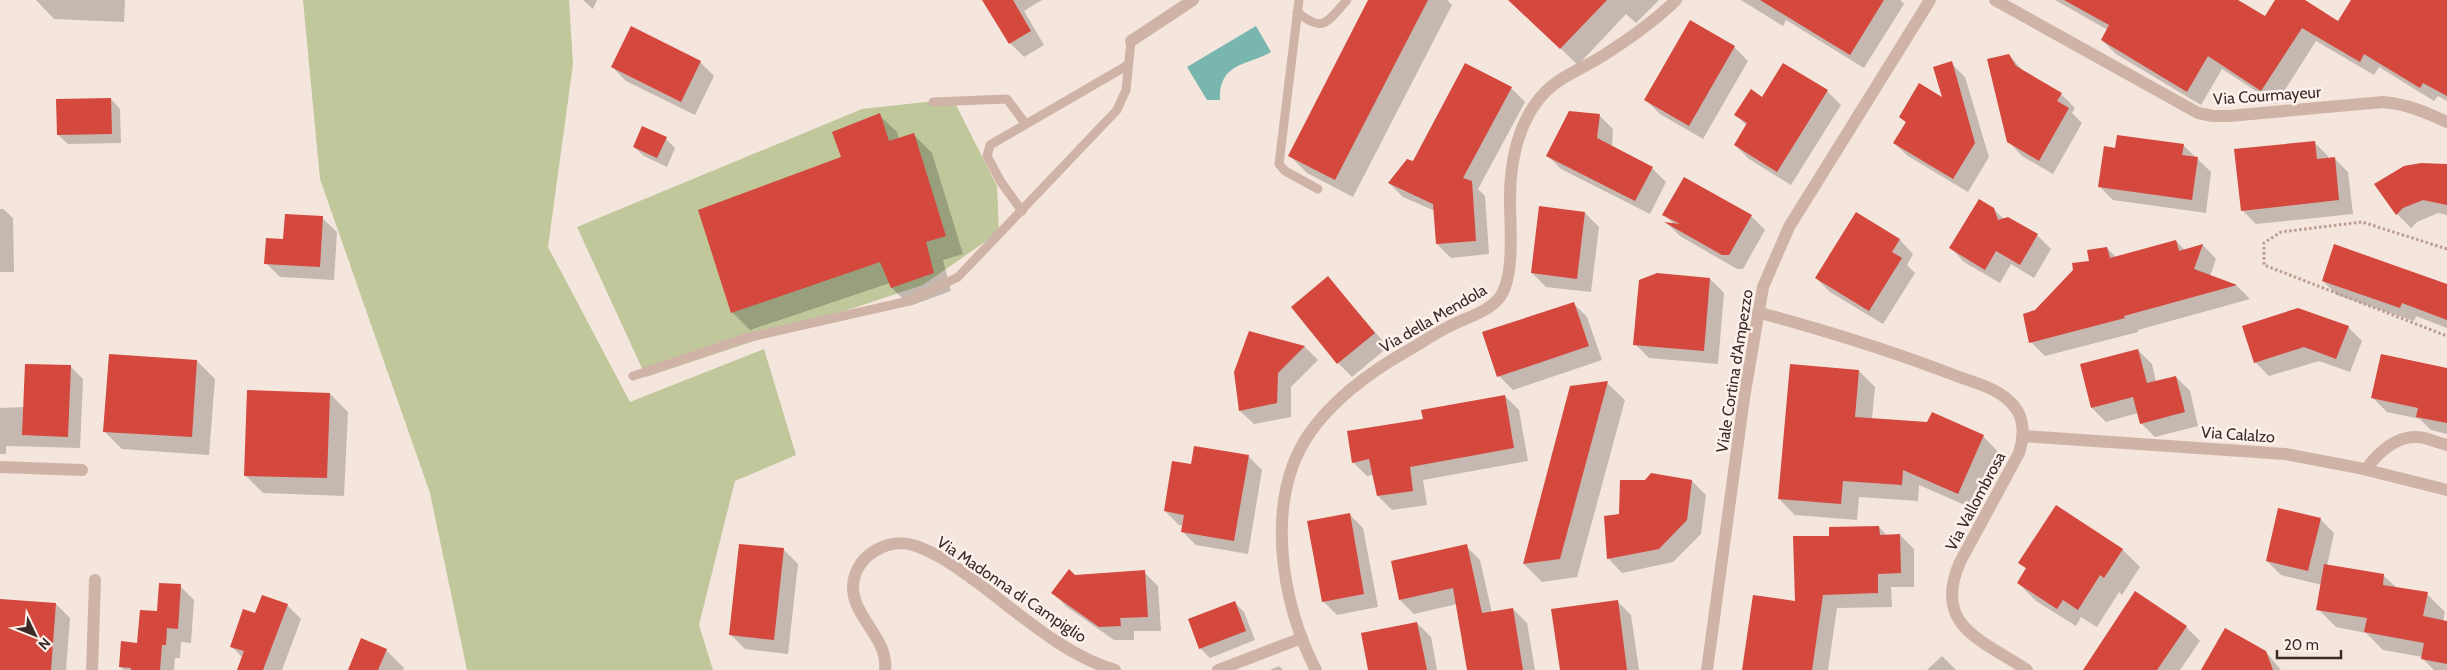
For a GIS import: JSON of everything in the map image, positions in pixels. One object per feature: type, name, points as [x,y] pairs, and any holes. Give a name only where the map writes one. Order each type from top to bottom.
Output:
[{"type":"street","points":[[1132,41],[1193,0]]},
{"type":"street","name":"Via della Mendola","points":[[1316,670],[1302,638],[1283,571],[1282,524],[1286,496],[1293,467],[1309,434],[1343,396],[1386,363],[1448,327],[1490,306],[1498,299],[1508,280],[1511,175],[1519,138],[1531,111],[1550,85],[1611,51],[1676,0]]},
{"type":"street","name":"Viale Cortina d'Ampezzo","points":[[1708,670],[1757,312],[1771,264],[1789,226],[1930,0]]},
{"type":"street","name":"Via Courmayeur","points":[[1994,0],[2198,113],[2213,116],[2229,116],[2383,102],[2400,103],[2418,108],[2447,122]]},
{"type":"street","name":"Via Vallombrosa","points":[[1757,312],[1884,348],[1995,391],[2008,400],[2018,412],[2023,436],[2017,459],[1958,566],[1953,580],[1951,601],[1955,616],[1966,629],[2028,670]]},
{"type":"street","name":"Via Calalzo","points":[[2023,436],[2284,454],[2366,469],[2447,490]]},
{"type":"street","points":[[2366,469],[2381,451],[2402,439],[2418,437],[2447,445]]},
{"type":"street","points":[[0,467],[82,470]]},
{"type":"street","name":"Via Madonna di Campiglio","points":[[885,670],[886,664],[880,643],[854,597],[854,581],[861,563],[869,554],[888,545],[900,544],[915,545],[947,561],[1077,655],[1115,670]]},
{"type":"street","points":[[92,670],[95,580]]},
{"type":"street","points":[[1218,670],[1302,638]]},
{"type":"lane","points":[[1299,0],[1279,164],[1285,171],[1318,189]]},
{"type":"lane","points":[[1297,12],[1311,24],[1320,24],[1331,17],[1347,0]]},
{"type":"lane","points":[[633,376],[746,338],[909,301],[958,277],[1117,110],[1126,90],[1132,41]]},
{"type":"lane","points":[[1022,211],[993,170],[987,156],[990,145],[1128,65]]},
{"type":"lane","points":[[933,102],[1007,98],[1025,124]]},
{"type":"path","points":[[2447,249],[2362,222],[2281,232],[2264,243],[2264,265],[2447,336]]},
{"type":"green space","points":[[303,0],[569,0],[573,64],[548,247],[630,402],[764,349],[796,455],[735,481],[699,625],[713,670],[467,670],[430,493],[320,179]]},
{"type":"green space","points":[[953,99],[997,186],[999,232],[923,285],[646,377],[577,227],[862,109]]},
{"type":"water","points":[[1256,26],[1271,52],[1244,63],[1229,72],[1224,78],[1220,100],[1207,100],[1187,67]]},
{"type":"building","points":[[982,0],[1013,0],[1031,31],[1009,44]]},
{"type":"building","points":[[1368,0],[1428,0],[1335,180],[1288,156]]},
{"type":"building","points":[[1508,0],[1607,0],[1560,49]]},
{"type":"building","points":[[1760,0],[1884,0],[1850,55]]},
{"type":"building","points":[[2064,0],[2238,0],[2265,16],[2275,0],[2305,0],[2338,21],[2351,0],[2447,0],[2447,96],[2423,83],[2420,88],[2364,54],[2360,62],[2302,28],[2261,91],[2208,56],[2187,92],[2101,40],[2109,25]]},
{"type":"building","points":[[1690,20],[1735,46],[1689,126],[1644,100]]},
{"type":"building","points":[[631,26],[701,61],[681,102],[611,67]]},
{"type":"building","points":[[2009,54],[2016,66],[2062,93],[2057,101],[2069,108],[2039,161],[2007,142],[1987,59]]},
{"type":"building","points":[[1952,61],[1975,143],[1953,179],[1893,143],[1906,122],[1899,117],[1919,83],[1942,97],[1933,67]]},
{"type":"building","points":[[1465,63],[1512,87],[1463,178],[1472,181],[1476,241],[1436,244],[1433,204],[1388,183],[1407,159],[1413,161]]},
{"type":"building","points":[[1783,63],[1828,90],[1777,172],[1734,145],[1747,123],[1734,115],[1751,89],[1762,97]]},
{"type":"building","points":[[111,98],[112,134],[57,135],[56,99]]},
{"type":"building","points":[[1569,111],[1600,114],[1597,138],[1653,167],[1635,201],[1546,156]]},
{"type":"building","points":[[880,113],[889,141],[914,133],[946,236],[926,242],[934,273],[891,288],[880,262],[731,313],[698,210],[841,157],[832,132]]},
{"type":"building","points":[[642,126],[667,137],[657,158],[633,147]]},
{"type":"building","points":[[2117,135],[2184,144],[2182,155],[2198,157],[2192,200],[2098,187],[2104,146],[2115,148]]},
{"type":"building","points":[[2315,141],[2317,159],[2335,157],[2339,200],[2241,211],[2234,149]]},
{"type":"building","points":[[2421,163],[2447,164],[2447,205],[2423,200],[2403,208],[2396,215],[2374,184],[2404,166]]},
{"type":"building","points":[[1684,177],[1752,215],[1729,255],[1722,255],[1664,222],[1680,224],[1662,215]]},
{"type":"building","points":[[1979,199],[1994,208],[1998,220],[2008,217],[2038,234],[2020,265],[1996,251],[1985,270],[1949,248]]},
{"type":"building","points":[[1539,206],[1585,212],[1577,279],[1531,273]]},
{"type":"building","points":[[1856,212],[1900,239],[1892,252],[1902,258],[1869,311],[1815,278]]},
{"type":"building","points":[[285,214],[323,216],[320,267],[264,264],[266,238],[283,239]]},
{"type":"building","points":[[2176,240],[2179,251],[2203,244],[2194,269],[2237,285],[2124,316],[2125,318],[2029,343],[2023,314],[2035,310],[2073,270],[2072,263],[2089,261],[2087,250],[2107,247],[2110,258]]},
{"type":"building","points":[[2334,244],[2447,284],[2447,320],[2402,303],[2400,308],[2322,281]]},
{"type":"building","points":[[1657,273],[1710,278],[1704,351],[1633,345],[1639,280]]},
{"type":"building","points":[[1328,276],[1375,333],[1337,364],[1291,307]]},
{"type":"building","points":[[1574,302],[1589,346],[1497,377],[1482,332]]},
{"type":"building","points":[[2298,308],[2349,326],[2336,359],[2304,347],[2254,363],[2242,326]]},
{"type":"building","points":[[1249,331],[1305,346],[1278,373],[1277,403],[1239,411],[1234,372]]},
{"type":"building","points":[[2138,349],[2147,383],[2176,376],[2185,412],[2140,424],[2133,397],[2091,408],[2080,364]]},
{"type":"building","points":[[109,354],[197,360],[192,437],[103,432]]},
{"type":"building","points":[[2381,354],[2447,368],[2447,423],[2416,417],[2418,408],[2371,398]]},
{"type":"building","points":[[25,364],[71,365],[68,437],[22,435]]},
{"type":"building","points":[[1790,364],[1859,370],[1855,417],[1927,422],[1932,412],[1984,435],[1958,494],[1903,470],[1902,485],[1843,481],[1841,504],[1778,499]]},
{"type":"building","points":[[1608,381],[1560,559],[1523,564],[1570,386]]},
{"type":"building","points":[[247,390],[330,393],[327,478],[244,476]]},
{"type":"building","points":[[1505,395],[1514,448],[1410,467],[1413,491],[1377,496],[1369,459],[1352,463],[1347,431],[1423,419],[1421,410]]},
{"type":"building","points":[[1194,446],[1249,455],[1234,541],[1181,532],[1184,515],[1164,511],[1172,461],[1191,464]]},
{"type":"building","points":[[1651,473],[1692,480],[1687,520],[1659,549],[1607,559],[1604,516],[1619,514],[1620,480],[1645,480]]},
{"type":"building","points":[[2056,505],[2123,549],[2104,578],[2100,575],[2078,610],[2063,600],[2057,609],[2017,583],[2026,568],[2018,563]]},
{"type":"building","points":[[2278,508],[2321,518],[2308,571],[2266,561]]},
{"type":"building","points":[[1350,513],[1364,594],[1322,602],[1307,521]]},
{"type":"building","points":[[1879,526],[1880,535],[1900,534],[1901,573],[1878,574],[1878,593],[1823,595],[1812,670],[1742,670],[1753,595],[1795,601],[1793,536],[1829,536],[1829,527]]},
{"type":"building","points":[[739,544],[784,548],[774,640],[729,635]]},
{"type":"building","points":[[1467,544],[1482,613],[1513,608],[1523,670],[1467,670],[1453,588],[1399,600],[1391,561]]},
{"type":"building","points":[[2324,564],[2384,574],[2383,585],[2428,592],[2423,616],[2447,621],[2447,664],[2421,659],[2424,643],[2364,632],[2367,618],[2316,610]]},
{"type":"building","points":[[1069,569],[1075,575],[1145,570],[1148,617],[1120,618],[1121,626],[1099,627],[1051,593]]},
{"type":"building","points":[[159,583],[181,584],[178,629],[167,628],[166,645],[162,645],[160,670],[131,670],[131,668],[119,667],[121,641],[137,643],[140,610],[157,611]]},
{"type":"building","points":[[2135,591],[2187,626],[2157,670],[2083,670]]},
{"type":"building","points":[[262,595],[288,604],[263,670],[237,670],[244,651],[230,647],[243,609],[255,613]]},
{"type":"building","points":[[0,599],[56,603],[51,670],[0,670]]},
{"type":"building","points":[[1618,600],[1627,670],[1560,670],[1551,609]]},
{"type":"building","points":[[1235,601],[1246,631],[1199,649],[1188,619]]},
{"type":"building","points":[[1417,622],[1427,670],[1368,670],[1361,633]]},
{"type":"building","points":[[2225,628],[2266,651],[2273,670],[2201,670]]},
{"type":"building","points":[[361,638],[387,649],[378,670],[348,670]]}]
